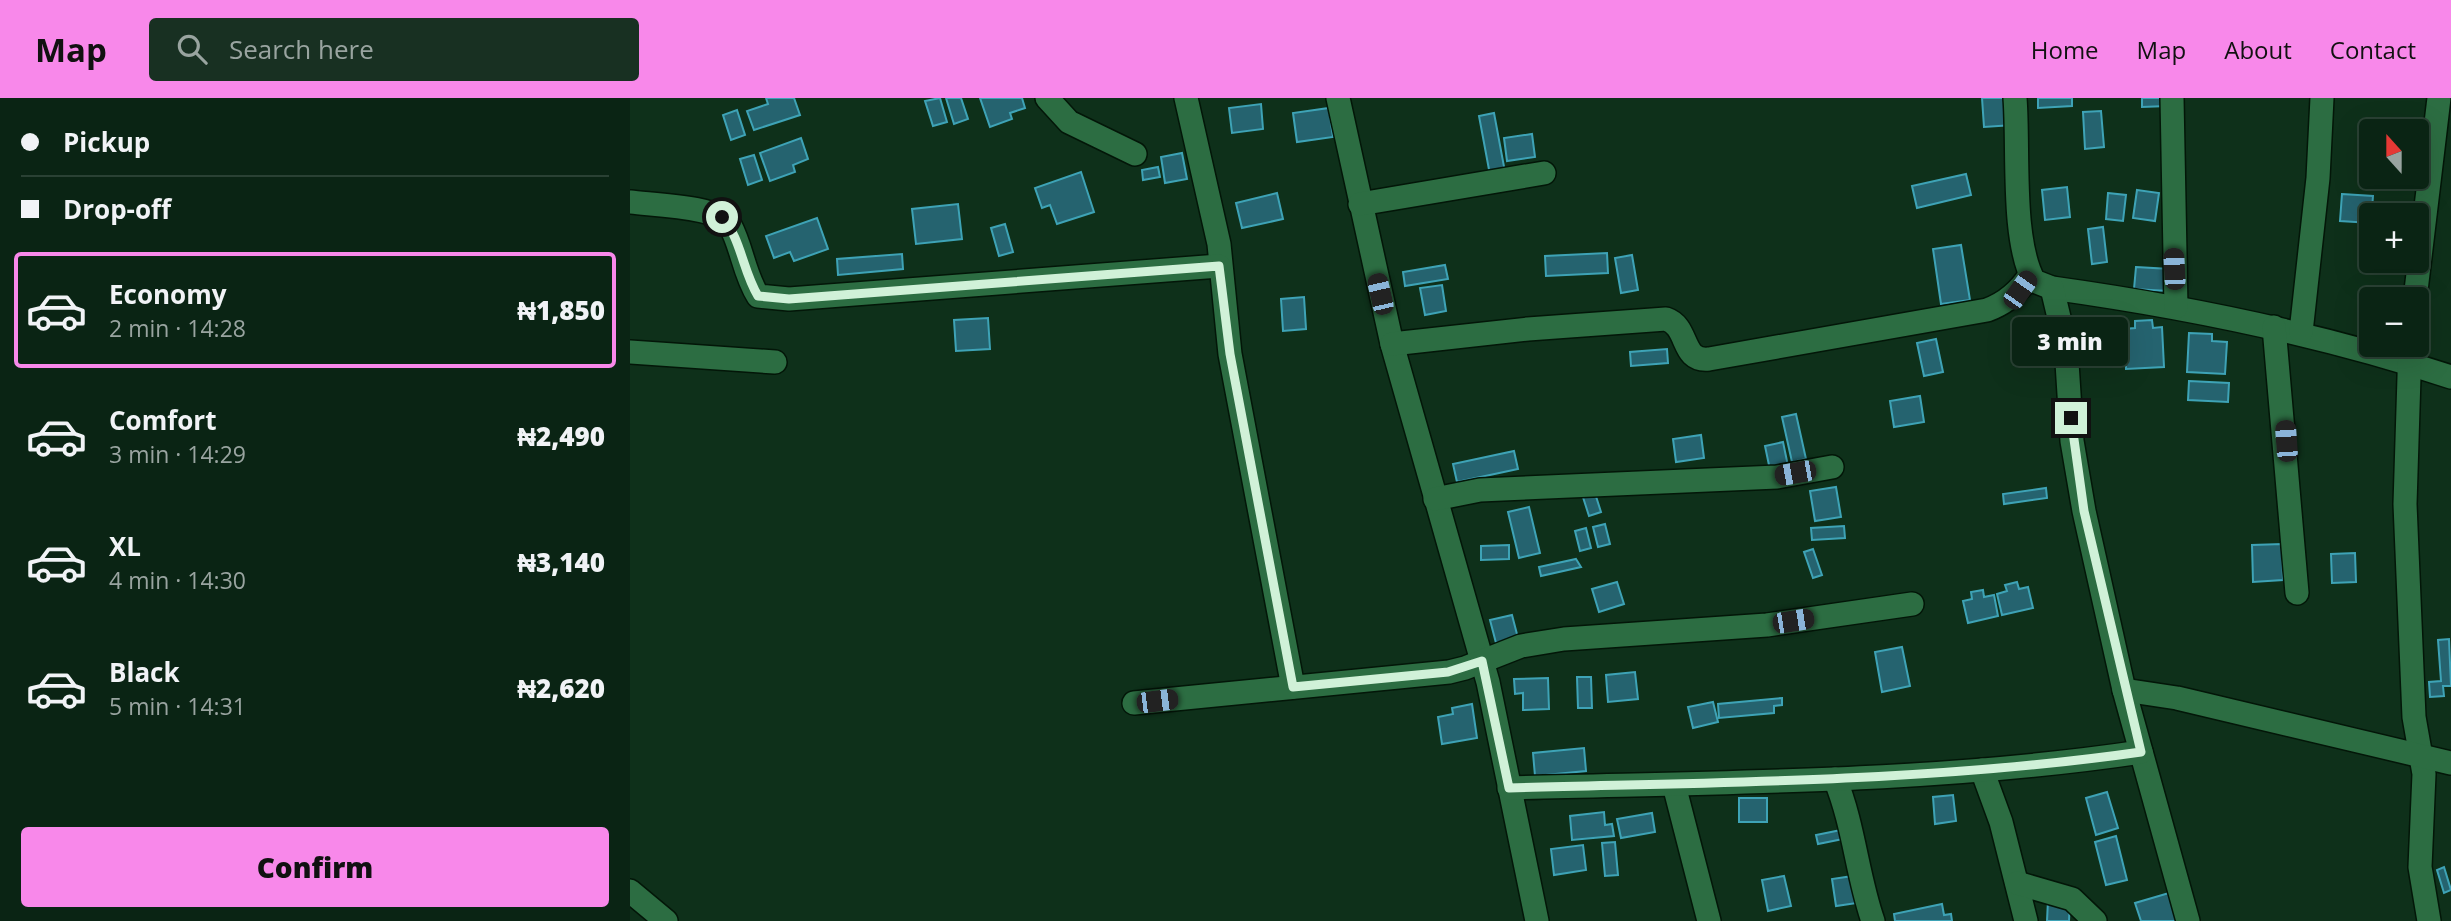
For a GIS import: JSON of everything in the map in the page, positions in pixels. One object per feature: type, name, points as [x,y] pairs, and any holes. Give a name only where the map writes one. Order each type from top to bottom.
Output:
[{"type":"street","points":[[1047,98],[1069,121],[1135,154]]},
{"type":"street","points":[[1186,98],[1214,218],[1230,354],[1293,687]]},
{"type":"street","points":[[1338,98],[1392,344],[1482,661],[1537,921]]},
{"type":"street","points":[[2015,98],[2021,240],[2034,281],[2052,288],[2176,307],[2359,344]]},
{"type":"street","points":[[2172,98],[2176,307]]},
{"type":"street","points":[[2301,332],[2318,178],[2322,98]]},
{"type":"street","points":[[2416,287],[2439,98]]},
{"type":"street","points":[[1360,204],[1544,173]]},
{"type":"street","points":[[630,202],[709,212],[722,217],[729,225],[749,281],[758,296],[789,299],[1219,266]]},
{"type":"street","points":[[1392,344],[1528,329],[1667,318],[1680,327],[1691,356],[1698,360],[1709,359],[1977,313],[2002,304],[2020,290],[2031,275]]},
{"type":"street","points":[[2052,288],[2066,347],[2073,442],[2084,511],[2124,690],[2188,921]]},
{"type":"street","points":[[2274,327],[2297,593]]},
{"type":"street","points":[[630,352],[775,362]]},
{"type":"street","points":[[2409,357],[2405,504],[2414,717],[2424,774],[2420,867],[2429,921]]},
{"type":"street","points":[[2414,357],[2451,377]]},
{"type":"street","points":[[1435,499],[1480,490],[1777,477],[1832,467]]},
{"type":"street","points":[[1134,703],[1448,672],[1521,646],[1564,639],[1767,625],[1912,604]]},
{"type":"street","points":[[2124,690],[2177,698],[2451,763]]},
{"type":"street","points":[[1509,788],[1674,786],[1835,779],[1982,770],[2141,752]]},
{"type":"street","points":[[1982,770],[2001,822],[2025,921]]},
{"type":"street","points":[[1835,779],[1843,799],[1865,899],[1873,921]]},
{"type":"street","points":[[1674,786],[1709,921]]},
{"type":"street","points":[[2017,883],[2072,900],[2095,921]]},
{"type":"street","points":[[630,891],[666,921]]},
{"type":"building","points":[[766,98],[794,98],[800,115],[754,130],[747,111],[768,104]]},
{"type":"building","points":[[940,98],[947,122],[933,126],[925,101]]},
{"type":"building","points":[[946,98],[961,98],[968,119],[954,124]]},
{"type":"building","points":[[980,98],[1022,98],[1025,108],[1010,113],[1012,119],[990,127]]},
{"type":"building","points":[[1982,98],[2011,98],[2013,125],[1984,127]]},
{"type":"building","points":[[2038,98],[2072,98],[2072,106],[2038,108]]},
{"type":"building","points":[[2142,98],[2166,98],[2167,106],[2142,107]]},
{"type":"building","points":[[1261,104],[1263,129],[1232,133],[1229,108]]},
{"type":"building","points":[[1329,108],[1333,137],[1297,142],[1293,113]]},
{"type":"building","points":[[737,110],[745,135],[731,140],[723,115]]},
{"type":"building","points":[[2101,111],[2104,147],[2085,149],[2083,112]]},
{"type":"building","points":[[1494,113],[1505,172],[1490,175],[1479,116]]},
{"type":"building","points":[[1532,134],[1535,157],[1507,161],[1504,138]]},
{"type":"building","points":[[801,138],[808,159],[793,165],[795,172],[770,181],[760,153]]},
{"type":"building","points":[[1182,153],[1187,179],[1165,183],[1161,157]]},
{"type":"building","points":[[754,155],[762,180],[748,185],[740,159]]},
{"type":"building","points":[[1158,167],[1160,177],[1143,180],[1142,170]]},
{"type":"building","points":[[1081,172],[1094,212],[1057,224],[1050,205],[1042,208],[1035,188]]},
{"type":"building","points":[[1966,174],[1971,195],[1917,208],[1912,186]]},
{"type":"building","points":[[2067,187],[2070,217],[2045,220],[2042,190]]},
{"type":"building","points":[[2137,190],[2159,193],[2155,221],[2133,218]]},
{"type":"building","points":[[1277,193],[1283,219],[1242,228],[1236,203]]},
{"type":"building","points":[[2108,193],[2126,195],[2123,221],[2106,219]]},
{"type":"building","points":[[2342,194],[2373,196],[2372,203],[2359,203],[2359,222],[2340,221]]},
{"type":"building","points":[[958,204],[962,239],[916,244],[912,209]]},
{"type":"building","points":[[817,218],[828,249],[794,261],[790,252],[774,258],[766,236]]},
{"type":"building","points":[[1005,224],[1013,252],[999,256],[991,228]]},
{"type":"building","points":[[2103,227],[2107,262],[2092,264],[2088,229]]},
{"type":"building","points":[[1961,245],[1970,300],[1941,304],[1933,249]]},
{"type":"building","points":[[1607,253],[1608,273],[1546,276],[1545,256]]},
{"type":"building","points":[[902,254],[903,269],[838,275],[837,259]]},
{"type":"building","points":[[1632,255],[1638,290],[1621,293],[1615,258]]},
{"type":"building","points":[[1445,265],[1448,279],[1405,286],[1403,272]]},
{"type":"building","points":[[2136,267],[2170,269],[2168,291],[2134,289]]},
{"type":"building","points":[[1442,285],[1446,311],[1425,315],[1420,288]]},
{"type":"building","points":[[1304,297],[1306,329],[1283,331],[1281,299]]},
{"type":"building","points":[[988,318],[990,349],[956,351],[954,320]]},
{"type":"building","points":[[2152,320],[2153,328],[2162,327],[2164,367],[2126,369],[2124,329],[2135,328],[2135,321]]},
{"type":"building","points":[[2189,333],[2212,334],[2212,341],[2227,342],[2225,374],[2187,372]]},
{"type":"building","points":[[1936,339],[1943,372],[1924,376],[1917,343]]},
{"type":"building","points":[[1667,349],[1668,363],[1631,366],[1630,352]]},
{"type":"building","points":[[2189,381],[2229,383],[2228,402],[2188,400]]},
{"type":"building","points":[[1920,396],[1924,422],[1894,427],[1890,401]]},
{"type":"building","points":[[1796,414],[1806,459],[1792,462],[1782,417]]},
{"type":"building","points":[[1701,435],[1704,458],[1676,462],[1673,439]]},
{"type":"building","points":[[1783,442],[1788,466],[1770,470],[1765,446]]},
{"type":"building","points":[[1514,451],[1518,469],[1457,482],[1453,464]]},
{"type":"building","points":[[1593,487],[1601,512],[1589,516],[1581,491]]},
{"type":"building","points":[[1836,487],[1841,517],[1815,521],[1810,491]]},
{"type":"building","points":[[2046,488],[2047,498],[2004,504],[2003,494]]},
{"type":"building","points":[[1529,507],[1540,553],[1519,558],[1508,512]]},
{"type":"building","points":[[1605,524],[1610,544],[1598,547],[1593,527]]},
{"type":"building","points":[[1844,526],[1845,538],[1812,540],[1811,528]]},
{"type":"building","points":[[1586,528],[1591,548],[1580,551],[1575,531]]},
{"type":"building","points":[[2282,544],[2283,580],[2253,582],[2252,545]]},
{"type":"building","points":[[1509,545],[1509,559],[1481,560],[1481,546]]},
{"type":"building","points":[[1813,549],[1822,575],[1813,578],[1804,552]]},
{"type":"building","points":[[2355,553],[2356,582],[2332,583],[2331,554]]},
{"type":"building","points":[[1576,559],[1581,567],[1541,576],[1539,567]]},
{"type":"building","points":[[1617,582],[1624,604],[1599,612],[1592,589]]},
{"type":"building","points":[[2017,582],[2019,589],[2028,587],[2033,608],[2002,615],[1997,594],[2007,591],[2005,585]]},
{"type":"building","points":[[1983,590],[1984,597],[1994,595],[1998,616],[1968,623],[1963,601],[1972,599],[1971,592]]},
{"type":"building","points":[[1512,615],[1518,638],[1496,643],[1490,620]]},
{"type":"building","points":[[2449,639],[2451,686],[2443,686],[2444,696],[2430,697],[2429,682],[2441,681],[2438,640]]},
{"type":"building","points":[[1902,647],[1910,686],[1882,692],[1875,652]]},
{"type":"building","points":[[1635,672],[1638,699],[1608,702],[1606,675]]},
{"type":"building","points":[[1577,677],[1591,677],[1592,708],[1578,708]]},
{"type":"building","points":[[1548,678],[1549,709],[1523,710],[1523,693],[1515,694],[1514,679]]},
{"type":"building","points":[[1782,698],[1782,705],[1774,706],[1774,713],[1719,718],[1718,704]]},
{"type":"building","points":[[1713,702],[1718,722],[1693,728],[1688,707]]},
{"type":"building","points":[[1472,704],[1477,738],[1442,744],[1438,717],[1453,714],[1452,708]]},
{"type":"building","points":[[1584,748],[1586,771],[1535,776],[1533,753]]},
{"type":"building","points":[[2107,792],[2118,828],[2096,835],[2086,798]]},
{"type":"building","points":[[1953,795],[1956,821],[1935,824],[1933,797]]},
{"type":"building","points":[[1739,798],[1767,798],[1767,822],[1739,822]]},
{"type":"building","points":[[1604,812],[1605,825],[1612,824],[1614,836],[1572,840],[1570,816]]},
{"type":"building","points":[[1652,813],[1655,832],[1621,838],[1617,819]]},
{"type":"building","points":[[1846,829],[1848,838],[1818,844],[1816,835]]},
{"type":"building","points":[[2116,836],[2127,880],[2106,885],[2095,842]]},
{"type":"building","points":[[1615,842],[1618,875],[1605,876],[1602,843]]},
{"type":"building","points":[[1583,845],[1586,870],[1554,875],[1551,849]]},
{"type":"building","points":[[2444,867],[2451,890],[2444,893],[2437,870]]},
{"type":"building","points":[[1784,876],[1791,906],[1768,911],[1762,880]]},
{"type":"building","points":[[1853,876],[1857,903],[1836,906],[1832,879]]},
{"type":"building","points":[[2169,893],[2177,921],[2141,921],[2135,903]]},
{"type":"building","points":[[2048,900],[2070,901],[2069,921],[2047,921]]},
{"type":"building","points":[[1942,904],[1944,915],[1951,914],[1952,921],[1895,921],[1894,914]]},
{"type":"route","points":[[722,217],[729,225],[749,281],[758,296],[789,299],[1219,266],[1230,354],[1293,687],[1448,672],[1482,661],[1509,788],[1642,787],[1835,779],[1982,770],[2141,752],[2124,690],[2084,511],[2071,418]]}]
